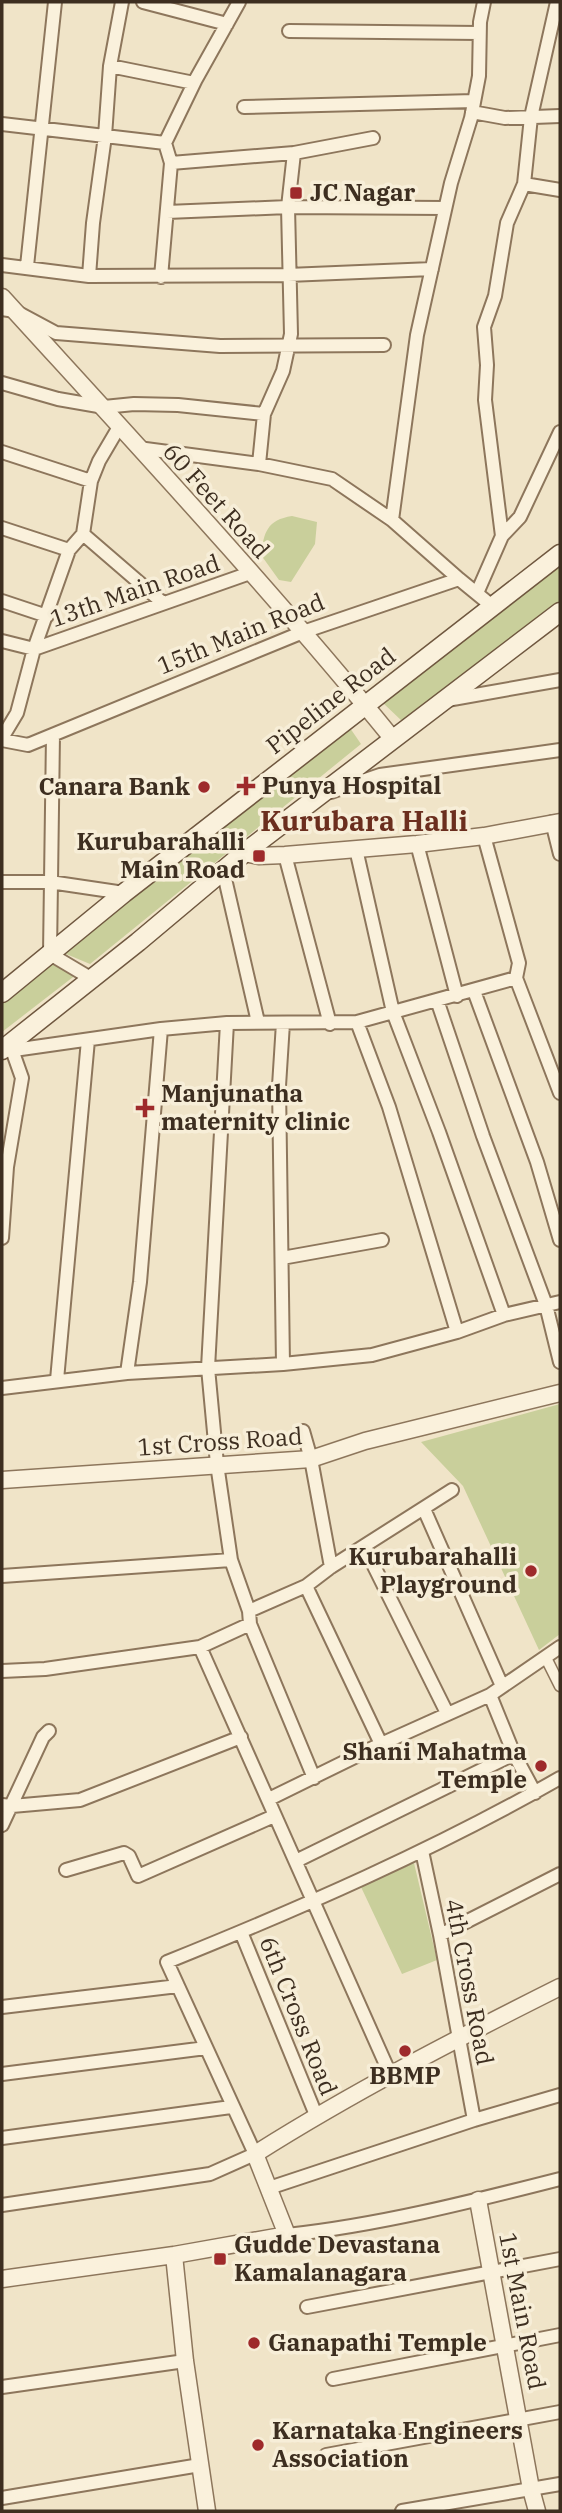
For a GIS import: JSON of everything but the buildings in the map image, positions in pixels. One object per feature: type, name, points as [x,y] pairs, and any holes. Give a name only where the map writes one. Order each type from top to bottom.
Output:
[{"type":"main road","name":"Pipeline Road","points":[[2,993],[124,893],[560,554]]},
{"type":"main road","points":[[9,1048],[244,853],[392,738],[555,618]]},
{"type":"street","points":[[27,266],[55,2]]},
{"type":"street","points":[[89,276],[110,66],[122,2]]},
{"type":"street","points":[[143,2],[166,5],[228,24]]},
{"type":"street","points":[[160,276],[171,163],[165,142],[239,2]]},
{"type":"street","points":[[392,520],[417,335],[445,208],[479,76],[479,33],[484,2]]},
{"type":"street","points":[[502,536],[485,400],[484,327],[495,296],[508,223],[524,184],[531,117],[557,2]]},
{"type":"street","points":[[289,31],[479,33]]},
{"type":"street","points":[[110,66],[194,83]]},
{"type":"street","points":[[244,107],[473,106],[505,118],[560,116]]},
{"type":"street","points":[[2,124],[165,142]]},
{"type":"street","points":[[171,163],[295,153],[373,138]]},
{"type":"street","points":[[259,464],[264,414],[283,371],[291,334],[288,207],[295,153]]},
{"type":"street","points":[[524,184],[560,190]]},
{"type":"street","points":[[167,212],[288,207],[445,208]]},
{"type":"street","points":[[2,265],[27,266],[89,276],[288,275],[432,269]]},
{"type":"street","name":"60 Feet Road","points":[[2,297],[8,310],[104,407],[303,632],[392,738]]},
{"type":"street","points":[[8,310],[56,333],[220,346],[384,345]]},
{"type":"street","points":[[2,383],[58,399],[104,407],[134,404],[178,405],[264,414]]},
{"type":"street","points":[[2,739],[17,713],[34,649],[69,550],[83,534],[92,481],[99,461],[119,426]]},
{"type":"street","points":[[477,593],[502,536],[520,517],[560,432]]},
{"type":"street","points":[[138,448],[259,464],[332,479],[392,520],[492,606]]},
{"type":"street","points":[[2,453],[92,481]]},
{"type":"street","points":[[2,528],[69,550]]},
{"type":"street","points":[[83,534],[163,603]]},
{"type":"street","name":"13th Main Road","points":[[34,649],[250,573]]},
{"type":"street","name":"15th Main Road","points":[[2,739],[28,745],[303,632],[459,579]]},
{"type":"street","points":[[2,601],[47,616]]},
{"type":"street","points":[[2,641],[34,649]]},
{"type":"street","points":[[441,701],[560,680]]},
{"type":"street","points":[[52,735],[51,954],[92,979]]},
{"type":"street","points":[[320,795],[380,775],[560,750]]},
{"type":"street","points":[[244,853],[258,856],[285,855],[417,844],[484,836],[556,822],[560,854]]},
{"type":"street","points":[[484,836],[519,963],[516,978],[560,1093]]},
{"type":"street","points":[[417,844],[457,996]]},
{"type":"street","points":[[356,849],[393,1012],[504,1315]]},
{"type":"street","points":[[285,855],[330,1024]]},
{"type":"street","points":[[223,870],[258,1022]]},
{"type":"street","points":[[2,882],[50,882],[124,893]]},
{"type":"street","points":[[2,1238],[4,1169],[22,1078],[9,1048],[227,1023],[357,1022],[516,978]]},
{"type":"street","points":[[474,991],[537,1162],[560,1240]]},
{"type":"street","points":[[438,1000],[483,1136],[546,1305],[560,1362]]},
{"type":"street","points":[[357,1022],[389,1107],[457,1332]]},
{"type":"street","points":[[227,1023],[208,1368],[217,1464],[231,1560],[249,1617],[314,1778]]},
{"type":"street","points":[[283,1023],[279,1086],[283,1364]]},
{"type":"street","points":[[127,1373],[140,1282],[161,1029]]},
{"type":"street","points":[[57,1380],[88,1040]]},
{"type":"street","points":[[282,1258],[382,1240]]},
{"type":"street","points":[[2,1388],[127,1373],[283,1364],[372,1355],[457,1332],[504,1315],[560,1302]]},
{"type":"street","name":"1st Cross Road","points":[[2,1480],[311,1459],[365,1441],[560,1393]]},
{"type":"street","points":[[303,1431],[311,1459],[331,1567]]},
{"type":"street","points":[[2,1671],[45,1669],[201,1647],[249,1617],[306,1587],[331,1567],[452,1490]]},
{"type":"street","points":[[424,1509],[502,1686]]},
{"type":"street","points":[[365,1546],[447,1713]]},
{"type":"street","points":[[2,1576],[231,1560]]},
{"type":"street","points":[[306,1587],[381,1744]]},
{"type":"street","points":[[201,1647],[312,1903],[391,2076]]},
{"type":"street","points":[[269,1799],[489,1695],[560,1647]]},
{"type":"street","points":[[546,1658],[560,1686]]},
{"type":"street","points":[[489,1695],[514,1754],[535,1793]]},
{"type":"street","points":[[2,1825],[7,1805],[43,1737],[49,1731]]},
{"type":"street","points":[[7,1805],[80,1800],[241,1737]]},
{"type":"street","points":[[296,1861],[514,1754]]},
{"type":"street","points":[[287,2235],[270,2188],[167,1962],[312,1903],[422,1852],[560,1778]]},
{"type":"street","points":[[66,1871],[124,1853],[129,1856],[138,1876],[274,1816]]},
{"type":"street","name":"4th Cross Road","points":[[422,1852],[474,2120]]},
{"type":"street","points":[[440,1935],[560,1874]]},
{"type":"street","name":"6th Cross Road","points":[[241,1932],[316,2115]]},
{"type":"street","points":[[2,2007],[178,1986]]},
{"type":"street","points":[[2,2205],[210,2175],[255,2154],[316,2115],[459,2037],[560,1987]]},
{"type":"street","points":[[2,2074],[206,2048]]},
{"type":"street","points":[[270,2188],[474,2120],[560,2095]]},
{"type":"street","points":[[2,2138],[231,2107]]},
{"type":"street","points":[[2,2279],[329,2230],[478,2200],[560,2179]]},
{"type":"street","name":"1st Main Road","points":[[478,2200],[537,2511]]},
{"type":"street","points":[[174,2255],[185,2361],[207,2511]]},
{"type":"street","points":[[307,2307],[560,2259]]},
{"type":"street","points":[[333,2379],[560,2335]]},
{"type":"street","points":[[2,2387],[185,2361]]},
{"type":"street","points":[[326,2455],[560,2412]]},
{"type":"street","points":[[2,2498],[200,2465]]},
{"type":"street","points":[[402,2511],[560,2484]]},
{"type":"green space","points":[[292,516],[317,522],[315,544],[291,582],[279,580],[261,555],[268,528],[277,521]]},
{"type":"green space","points":[[560,566],[560,603],[403,722],[382,702]]},
{"type":"green space","points":[[350,728],[361,744],[90,964],[59,951]]},
{"type":"green space","points":[[50,959],[77,974],[2,1032],[2,998]]},
{"type":"green space","name":"Kurubarahalli Playground","points":[[560,1404],[560,1634],[539,1650],[463,1486],[421,1442]]},
{"type":"green space","points":[[414,1863],[437,1960],[402,1974],[361,1887]]},
{"type":"place","name":"JC Nagar","points":[[296,193]]},
{"type":"place","name":"Punya Hospital","points":[[246,786]]},
{"type":"place","name":"Canara Bank","points":[[204,787]]},
{"type":"place","name":"Kurubarahalli Main Road","points":[[259,856]]},
{"type":"place","name":"Manjunatha maternity clinic","points":[[145,1108]]},
{"type":"place","name":"Kurubarahalli Playground","points":[[531,1571]]},
{"type":"place","name":"Shani Mahatma Temple","points":[[541,1766]]},
{"type":"place","name":"BBMP","points":[[405,2051]]},
{"type":"place","name":"Gudde Devastana Kamalanagara","points":[[220,2259]]},
{"type":"place","name":"Ganapathi Temple","points":[[254,2343]]},
{"type":"place","name":"Karnataka Engineers Association","points":[[258,2445]]},
{"type":"district","name":"Kurubara Halli","points":[[364,821]]}]
